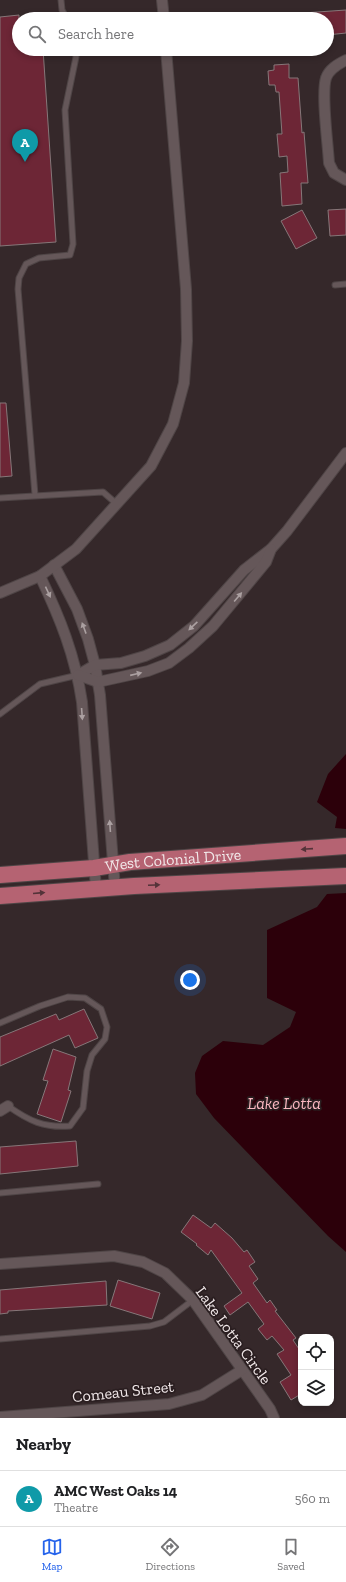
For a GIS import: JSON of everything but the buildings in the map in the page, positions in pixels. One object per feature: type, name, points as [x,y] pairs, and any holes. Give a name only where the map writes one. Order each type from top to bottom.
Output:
[{"type":"highway","name":"West Colonial Drive","points":[[0,876],[346,846]]},
{"type":"highway","name":"West Colonial Drive","points":[[0,896],[291,877],[346,876]]},
{"type":"street","points":[[162,0],[163,12]]},
{"type":"street","points":[[0,593],[40,576],[76,549],[118,505],[151,466],[173,424],[184,383],[187,341],[186,289],[167,56]]},
{"type":"street","points":[[346,60],[334,67],[326,77],[324,90],[329,163],[334,173],[346,180]]},
{"type":"street","points":[[78,675],[95,665],[121,663],[145,656],[170,645],[194,626],[244,570],[271,549],[287,531],[346,453]]},
{"type":"street","points":[[78,675],[98,682],[148,671],[169,663],[189,648],[213,626],[266,562],[271,549]]},
{"type":"street","points":[[54,565],[77,609],[95,665],[98,682],[115,888]]},
{"type":"street","points":[[40,576],[58,613],[78,675],[82,702],[96,889]]},
{"type":"street","name":"Lake Lotta Circle","points":[[0,1264],[114,1256],[143,1262],[159,1270],[193,1300],[270,1409],[274,1418]]},
{"type":"street","name":"Comeau Street","points":[[0,1417],[169,1404],[202,1395],[242,1370]]},
{"type":"lane","points":[[61,0],[63,12]]},
{"type":"lane","points":[[35,495],[18,289],[19,278],[26,264],[39,258],[70,255],[73,244],[65,110],[76,56]]},
{"type":"lane","points":[[335,285],[346,284]]},
{"type":"lane","points":[[0,498],[103,492],[118,505]]},
{"type":"lane","points":[[0,714],[40,684],[78,675]]},
{"type":"lane","points":[[0,1023],[40,1006],[68,997],[84,998],[101,1008],[107,1027],[105,1038],[92,1055],[87,1071],[83,1108],[70,1126],[56,1127],[26,1119],[4,1108]]},
{"type":"lane","points":[[0,1192],[98,1184]]},
{"type":"lane","points":[[0,1339],[150,1326],[164,1322],[193,1300]]},
{"type":"water","points":[[346,754],[346,829],[335,828],[337,817],[317,802],[328,774]]},
{"type":"water","name":"Lake Lotta","points":[[346,893],[346,1252],[328,1236],[214,1118],[196,1094],[195,1073],[202,1056],[223,1041],[263,1045],[290,1027],[296,1012],[267,998],[267,930],[317,907],[327,894]]},
{"type":"place","name":"AMC West Oaks 14","points":[[25,162]]}]
